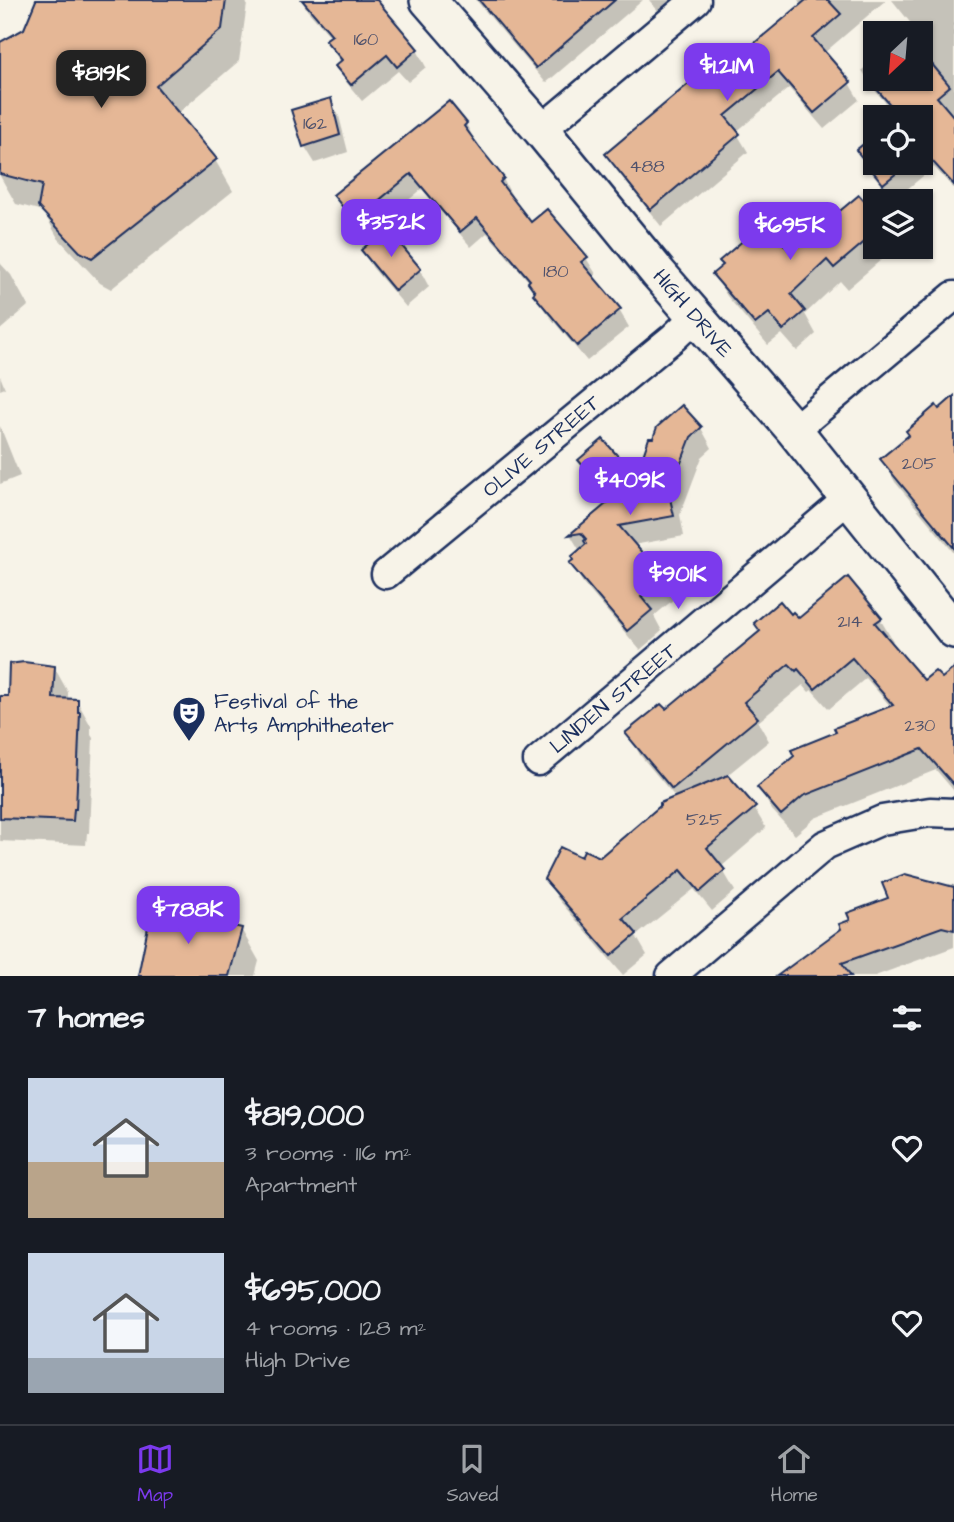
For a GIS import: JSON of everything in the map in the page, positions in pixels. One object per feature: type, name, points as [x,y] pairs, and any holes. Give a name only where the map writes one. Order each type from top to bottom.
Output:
[{"type":"street","name":"HIGH DRIVE","points":[[428,0],[794,430],[954,630]]},
{"type":"street","points":[[541,130],[696,0]]},
{"type":"street","points":[[794,430],[954,296]]},
{"type":"street","name":"OLIVE STREET","points":[[386,574],[696,316]]},
{"type":"street","name":"LINDEN STREET","points":[[538,761],[849,498]]},
{"type":"street","points":[[671,976],[825,845],[882,820],[930,811],[954,813]]},
{"type":"building","points":[[36,0],[226,0],[222,29],[156,86],[217,159],[92,258],[80,252],[38,207],[42,185],[0,174],[0,42],[24,29]]},
{"type":"building","points":[[302,0],[377,0],[418,49],[397,67],[387,55],[351,85],[335,66],[342,60],[325,40],[332,35]]},
{"type":"building","points":[[479,0],[615,0],[536,68]]},
{"type":"building","points":[[806,0],[828,0],[841,14],[813,38],[851,82],[814,113],[778,72],[725,116],[740,134],[650,210],[605,154],[730,49],[736,57],[739,56]]},
{"type":"building","points":[[933,65],[950,86],[937,97],[954,117],[954,185],[933,162],[933,105],[890,105],[878,91],[933,91]]},
{"type":"building","points":[[331,98],[340,135],[303,147],[291,110]]},
{"type":"building","points":[[449,101],[467,123],[464,126],[504,178],[500,182],[531,222],[547,209],[588,257],[581,262],[621,309],[577,346],[533,294],[535,292],[528,282],[530,280],[477,218],[460,232],[411,174],[354,221],[333,195]]},
{"type":"building","points":[[863,144],[863,159],[856,150]]},
{"type":"building","points":[[876,175],[894,175],[883,184]]},
{"type":"building","points":[[859,195],[863,200],[863,243],[834,268],[827,260],[791,294],[805,311],[783,330],[769,313],[755,324],[712,274],[723,265],[719,261],[765,222],[788,249],[824,219],[829,220]]},
{"type":"building","points":[[387,228],[421,269],[395,291],[361,250]]},
{"type":"building","points":[[954,396],[954,548],[880,459],[909,435],[906,431],[936,405],[939,409]]},
{"type":"building","points":[[682,405],[702,427],[691,437],[669,494],[674,516],[619,526],[664,578],[641,597],[652,610],[627,631],[569,563],[573,560],[571,557],[586,544],[586,539],[581,533],[569,535],[612,499],[578,460],[603,439],[636,477],[649,438],[653,438],[657,427]]},
{"type":"building","points":[[848,577],[882,618],[875,623],[924,680],[935,671],[942,678],[954,668],[954,785],[922,749],[803,796],[781,815],[757,787],[794,756],[791,750],[836,732],[834,728],[893,705],[852,658],[815,689],[798,669],[796,671],[789,664],[744,702],[758,718],[672,789],[625,733],[661,704],[666,709],[760,631],[754,623],[780,601],[791,614],[793,612],[799,618]]},
{"type":"building","points":[[24,662],[55,666],[53,698],[78,699],[80,712],[76,809],[73,821],[0,818],[0,696],[8,696],[9,664]]},
{"type":"building","points":[[728,775],[756,807],[707,848],[725,870],[700,892],[681,870],[623,918],[637,934],[611,956],[544,879],[560,847],[581,857],[584,850],[600,857],[660,806],[660,803]]},
{"type":"building","points":[[905,874],[954,887],[954,930],[942,927],[842,963],[851,976],[777,976],[841,929],[839,924],[850,920],[847,913],[888,898],[882,883]]},
{"type":"building","points":[[152,907],[242,928],[229,976],[138,976]]},
{"type":"place","name":"Festival of the Arts Amphitheater","points":[[189,743]]}]
